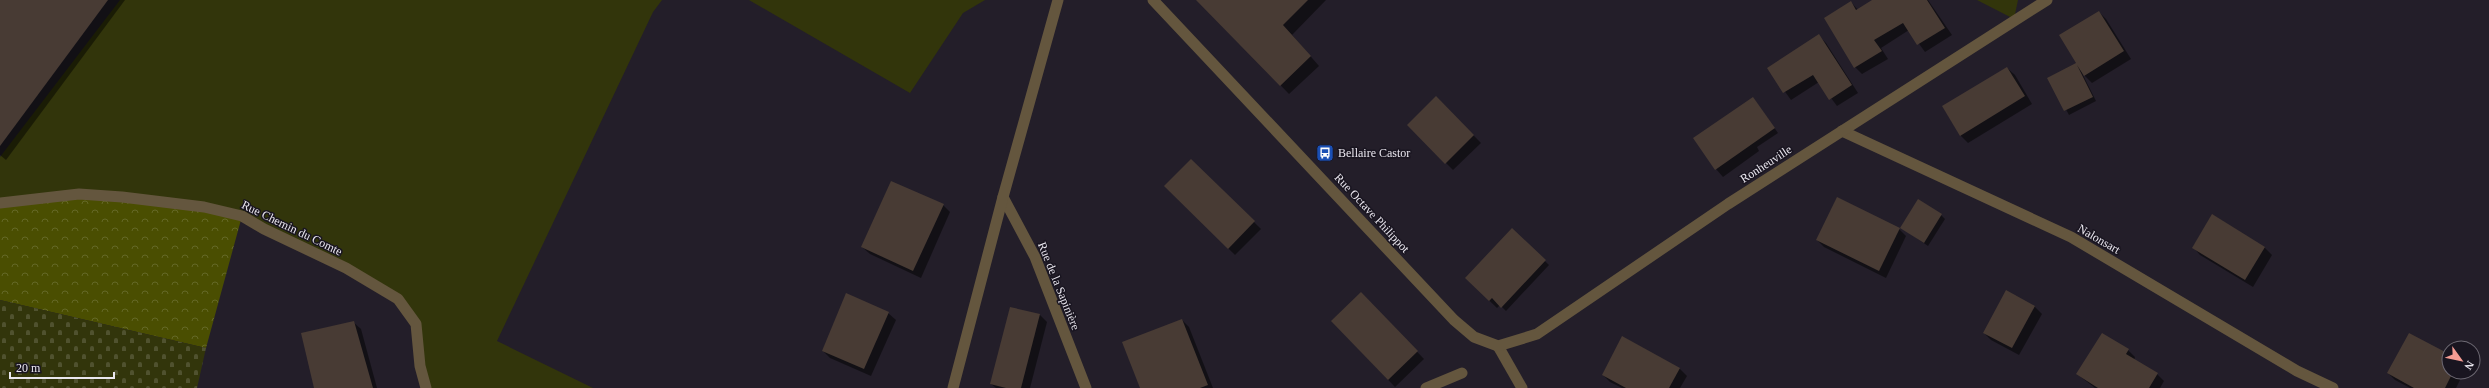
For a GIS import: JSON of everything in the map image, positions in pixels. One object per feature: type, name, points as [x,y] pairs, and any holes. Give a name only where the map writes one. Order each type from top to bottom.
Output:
[{"type":"street","points":[[953,388],[1003,197],[1058,0]]},
{"type":"street","name":"Rue Octave Philippot","points":[[1152,0],[1454,320],[1474,336],[1498,346]]},
{"type":"street","name":"Ronheuville","points":[[1498,346],[1537,334],[1728,204],[2047,0]]},
{"type":"street","name":"Nalonsart","points":[[1842,131],[2071,237],[2297,372],[2333,388]]},
{"type":"street","name":"Rue Chemin du Comte","points":[[0,203],[79,194],[122,197],[204,207],[242,216],[264,229],[346,268],[398,299],[416,324],[420,366],[426,388]]},
{"type":"street","name":"Rue de la Sapinière","points":[[1003,197],[1035,257],[1086,388]]},
{"type":"street","points":[[1498,346],[1522,388]]},
{"type":"street","points":[[1426,388],[1462,373]]},
{"type":"green space","points":[[120,0],[662,0],[653,12],[497,341],[593,388],[426,388],[416,324],[398,299],[242,216],[0,203],[0,157]]},
{"type":"green space","points":[[749,0],[985,0],[963,13],[910,93]]},
{"type":"green space","points":[[1977,0],[2018,0],[2014,19]]},
{"type":"green space","points":[[79,194],[242,216],[206,348],[0,300],[0,203]]},
{"type":"green space","points":[[0,300],[206,348],[197,388],[0,388]]},
{"type":"building","points":[[0,0],[108,0],[0,146]]},
{"type":"building","points":[[1196,0],[1308,0],[1283,25],[1311,56],[1280,86]]},
{"type":"building","points":[[1872,0],[1927,0],[1945,28],[1917,45],[1903,23],[1874,40],[1882,51],[1854,68],[1824,18],[1851,1],[1856,10]]},
{"type":"building","points":[[2099,11],[2124,51],[2084,76],[2077,65],[2093,97],[2064,111],[2047,78],[2076,63],[2059,35]]},
{"type":"building","points":[[1819,34],[1852,85],[1829,100],[1813,75],[1783,93],[1767,68]]},
{"type":"building","points":[[2007,67],[2025,96],[1960,136],[1942,106]]},
{"type":"building","points":[[1436,96],[1474,135],[1445,164],[1407,125]]},
{"type":"building","points":[[1753,97],[1775,128],[1715,170],[1693,138]]},
{"type":"building","points":[[1191,159],[1255,221],[1228,249],[1164,186]]},
{"type":"building","points":[[891,181],[944,204],[913,271],[861,247]]},
{"type":"building","points":[[1837,197],[1900,228],[1879,271],[1816,240]]},
{"type":"building","points":[[1918,199],[1942,214],[1924,243],[1900,228]]},
{"type":"building","points":[[2212,214],[2265,247],[2245,280],[2192,248]]},
{"type":"building","points":[[1512,228],[1546,260],[1501,308],[1492,298],[1489,301],[1465,278]]},
{"type":"building","points":[[2006,290],[2035,306],[2012,348],[1983,333]]},
{"type":"building","points":[[1361,292],[1418,351],[1388,380],[1331,321]]},
{"type":"building","points":[[846,293],[889,312],[864,369],[822,351]]},
{"type":"building","points":[[1010,307],[1040,314],[1021,388],[1006,388],[990,384]]},
{"type":"building","points":[[1182,319],[1208,385],[1200,388],[1140,388],[1122,342]]},
{"type":"building","points":[[354,321],[373,388],[314,388],[301,333]]},
{"type":"building","points":[[2102,333],[2129,349],[2126,354],[2158,373],[2149,388],[2098,388],[2076,374]]},
{"type":"building","points":[[2409,333],[2441,350],[2441,380],[2449,380],[2445,388],[2414,388],[2387,373]]},
{"type":"building","points":[[1622,336],[1680,368],[1669,388],[1626,388],[1602,375]]},
{"type":"place","name":"Bellaire Castor","points":[[1325,153]]}]
